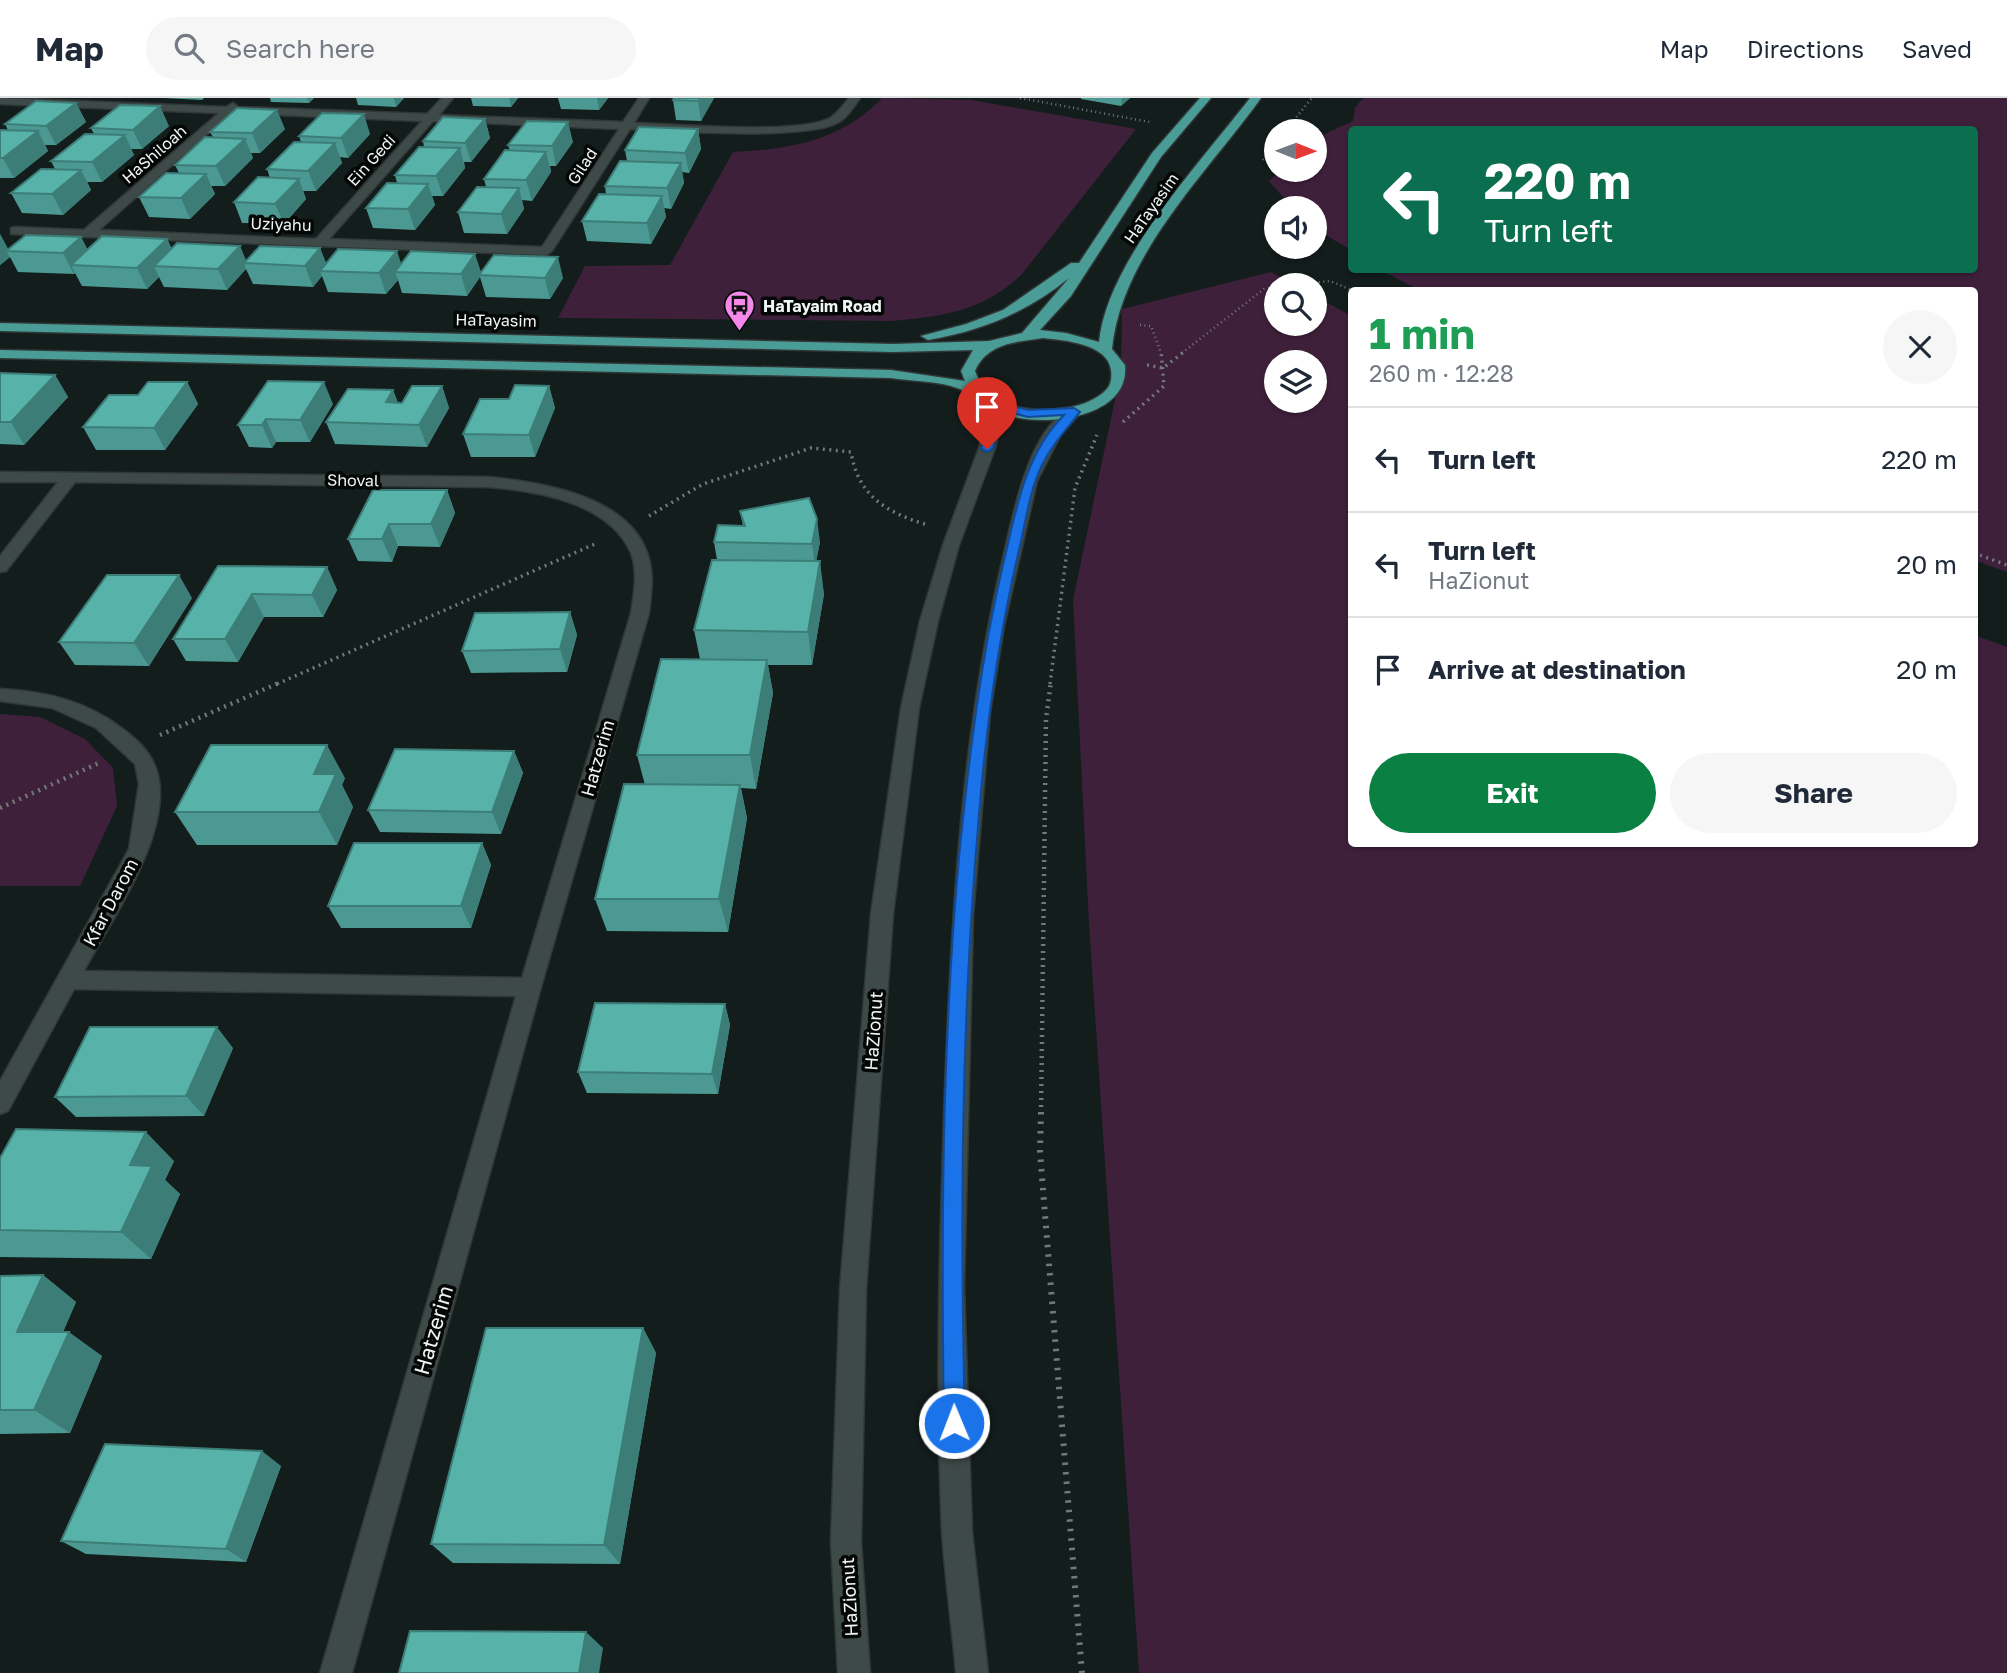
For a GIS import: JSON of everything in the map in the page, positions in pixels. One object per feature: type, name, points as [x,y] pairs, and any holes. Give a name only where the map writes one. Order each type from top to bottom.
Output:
[{"type":"main road","name":"HaTayasim","points":[[0,327],[929,348],[990,345],[1028,335],[1051,313],[1156,155],[1206,98]]},
{"type":"main road","name":"HaTayasim","points":[[1105,352],[1108,321],[1121,285],[1169,211],[1256,98]]},
{"type":"main road","points":[[832,346],[952,333],[993,321],[1035,299],[1088,257]]},
{"type":"main road","points":[[0,354],[891,373],[950,381],[972,388],[991,403],[1028,414],[1074,412],[1099,403],[1119,382],[1118,366],[1105,352],[1072,337],[1028,335]]},
{"type":"main road","points":[[972,388],[968,380],[969,364],[990,345]]},
{"type":"street","name":"HaShiloah","points":[[87,234],[242,98]]},
{"type":"street","name":"Ein Gedi","points":[[318,243],[448,98]]},
{"type":"street","name":"Gilad","points":[[546,251],[645,98]]},
{"type":"street","points":[[0,101],[738,131],[803,127],[835,120],[855,98]]},
{"type":"street","points":[[0,118],[24,100]]},
{"type":"street","name":"Uziyahu","points":[[15,231],[546,251]]},
{"type":"street","name":"HaZionut","points":[[854,1673],[846,1542],[853,1289],[882,914],[910,708],[929,621],[955,532],[987,449],[993,425],[991,403]]},
{"type":"street","points":[[972,1673],[957,1532],[952,1300],[956,1035],[962,916],[981,712],[995,626],[1029,481],[1054,432],[1074,412]]},
{"type":"street","name":"Shoval","points":[[0,477],[488,482],[546,488],[591,507],[623,531]]},
{"type":"street","points":[[0,567],[71,478]]},
{"type":"street","name":"Hatzerim","points":[[336,1673],[530,987],[640,613],[640,554],[623,531]]},
{"type":"street","name":"Kfar Darom","points":[[0,695],[32,696],[78,709],[118,734],[145,764],[149,804],[139,849],[0,1104]]},
{"type":"street","points":[[68,979],[530,987]]},
{"type":"path","points":[[1020,98],[1180,128]]},
{"type":"path","points":[[1295,119],[1312,98]]},
{"type":"path","points":[[1327,281],[1348,288]]},
{"type":"path","points":[[1163,368],[1264,289]]},
{"type":"path","points":[[1108,321],[1151,326],[1162,355],[1163,368],[1164,386],[1127,420],[1116,426]]},
{"type":"path","points":[[1082,1673],[1040,1152],[1046,719],[1074,488],[1094,437],[1105,431]]},
{"type":"path","points":[[0,808],[623,531],[703,484],[811,448],[851,452],[852,472],[874,503],[904,519],[955,532]]},
{"type":"path","points":[[1978,554],[2007,565]]},
{"type":"shaded area","points":[[882,98],[972,100],[1136,129],[1022,274],[993,296],[961,310],[891,321],[558,318],[585,266],[670,265],[733,152],[774,149],[814,140],[850,124]]},
{"type":"shaded area","points":[[1363,98],[2007,98],[2007,572],[1978,561],[1978,287],[1413,287],[1387,273],[1978,273],[1978,126],[1348,126],[1348,248],[1327,236],[1327,196],[1282,196],[1270,182],[1327,182],[1327,133],[1353,121],[1355,108]]},
{"type":"shaded area","points":[[1264,274],[1264,336],[1327,336],[1327,302],[1348,314],[1348,847],[1978,847],[1978,636],[2007,647],[2007,1673],[1139,1673],[1089,923],[1073,600],[1121,371],[1122,309]]},
{"type":"shaded area","points":[[0,714],[40,717],[85,739],[113,768],[117,806],[80,886],[0,886]]},
{"type":"building","points":[[700,98],[698,101],[673,100]]},
{"type":"building","points":[[36,101],[76,103],[46,126],[5,124]]},
{"type":"building","points":[[120,105],[160,106],[133,130],[91,128]]},
{"type":"building","points":[[237,108],[277,110],[252,133],[210,132]]},
{"type":"building","points":[[322,113],[364,114],[341,138],[299,136]]},
{"type":"building","points":[[443,117],[485,119],[465,143],[423,141]]},
{"type":"building","points":[[527,121],[568,122],[552,146],[508,145]]},
{"type":"building","points":[[639,127],[698,129],[685,153],[625,150]]},
{"type":"building","points":[[0,130],[38,131],[0,158]]},
{"type":"building","points":[[85,134],[125,135],[92,162],[51,161]]},
{"type":"building","points":[[205,137],[245,139],[216,166],[175,165]]},
{"type":"building","points":[[294,142],[335,143],[308,171],[267,169]]},
{"type":"building","points":[[419,147],[460,148],[436,176],[395,175]]},
{"type":"building","points":[[505,150],[546,152],[526,180],[484,179]]},
{"type":"building","points":[[620,161],[681,163],[667,188],[605,186]]},
{"type":"building","points":[[41,169],[81,170],[52,194],[11,193]]},
{"type":"building","points":[[166,173],[206,174],[181,198],[139,197]]},
{"type":"building","points":[[258,177],[299,179],[275,204],[234,202]]},
{"type":"building","points":[[387,183],[428,184],[408,209],[366,208]]},
{"type":"building","points":[[477,187],[519,188],[501,214],[458,212]]},
{"type":"building","points":[[599,194],[662,196],[647,223],[582,221]]},
{"type":"building","points":[[26,235],[81,237],[63,253],[6,251]]},
{"type":"building","points":[[102,236],[167,239],[137,268],[71,265]]},
{"type":"building","points":[[177,243],[240,246],[218,269],[154,266]]},
{"type":"building","points":[[260,246],[320,248],[305,266],[244,263]]},
{"type":"building","points":[[338,249],[397,251],[379,273],[320,271]]},
{"type":"building","points":[[411,251],[475,254],[461,274],[395,272]]},
{"type":"building","points":[[494,255],[558,257],[545,278],[479,275]]},
{"type":"building","points":[[0,373],[55,375],[11,422],[0,422]]},
{"type":"building","points":[[268,381],[324,382],[300,420],[266,419],[262,425],[238,425]]},
{"type":"building","points":[[148,382],[187,382],[154,428],[83,427],[109,395],[138,395]]},
{"type":"building","points":[[515,385],[549,386],[529,435],[463,434],[480,399],[509,399]]},
{"type":"building","points":[[412,386],[442,386],[419,425],[326,422],[348,389],[393,390],[386,402],[402,403]]},
{"type":"building","points":[[373,490],[447,490],[431,524],[389,524],[382,539],[348,539]]},
{"type":"building","points":[[809,498],[817,519],[812,544],[714,542],[718,525],[745,526],[740,511]]},
{"type":"building","points":[[712,560],[820,561],[808,632],[694,630]]},
{"type":"building","points":[[218,566],[327,567],[312,595],[252,594],[225,639],[173,639]]},
{"type":"building","points":[[107,575],[179,575],[134,643],[59,642]]},
{"type":"building","points":[[570,612],[560,649],[462,651],[475,613]]},
{"type":"building","points":[[661,659],[767,660],[750,755],[637,755]]},
{"type":"building","points":[[211,745],[327,745],[314,774],[336,774],[319,812],[175,812]]},
{"type":"building","points":[[395,749],[514,751],[492,812],[368,810]]},
{"type":"building","points":[[624,784],[740,785],[719,899],[595,899]]},
{"type":"building","points":[[354,843],[482,843],[461,906],[328,906]]},
{"type":"building","points":[[595,1003],[725,1004],[712,1074],[578,1072]]},
{"type":"building","points":[[90,1027],[217,1027],[186,1096],[55,1097]]},
{"type":"building","points":[[16,1129],[146,1132],[130,1165],[152,1166],[121,1232],[0,1230],[0,1158]]},
{"type":"building","points":[[43,1275],[17,1332],[69,1332],[34,1410],[0,1410],[0,1276]]},
{"type":"building","points":[[486,1328],[643,1328],[604,1545],[431,1544]]},
{"type":"building","points":[[105,1444],[262,1451],[226,1549],[61,1541]]},
{"type":"building","points":[[410,1631],[586,1632],[579,1673],[399,1673]]},
{"type":"place","name":"HaTayaim Road","points":[[740,333]]},
{"type":"route","points":[[954,1423],[951,1287],[956,1035],[962,916],[981,712],[995,626],[1029,481],[1041,452],[1054,432],[1074,412],[1028,414],[1000,408],[991,403],[993,425],[987,449]]}]
